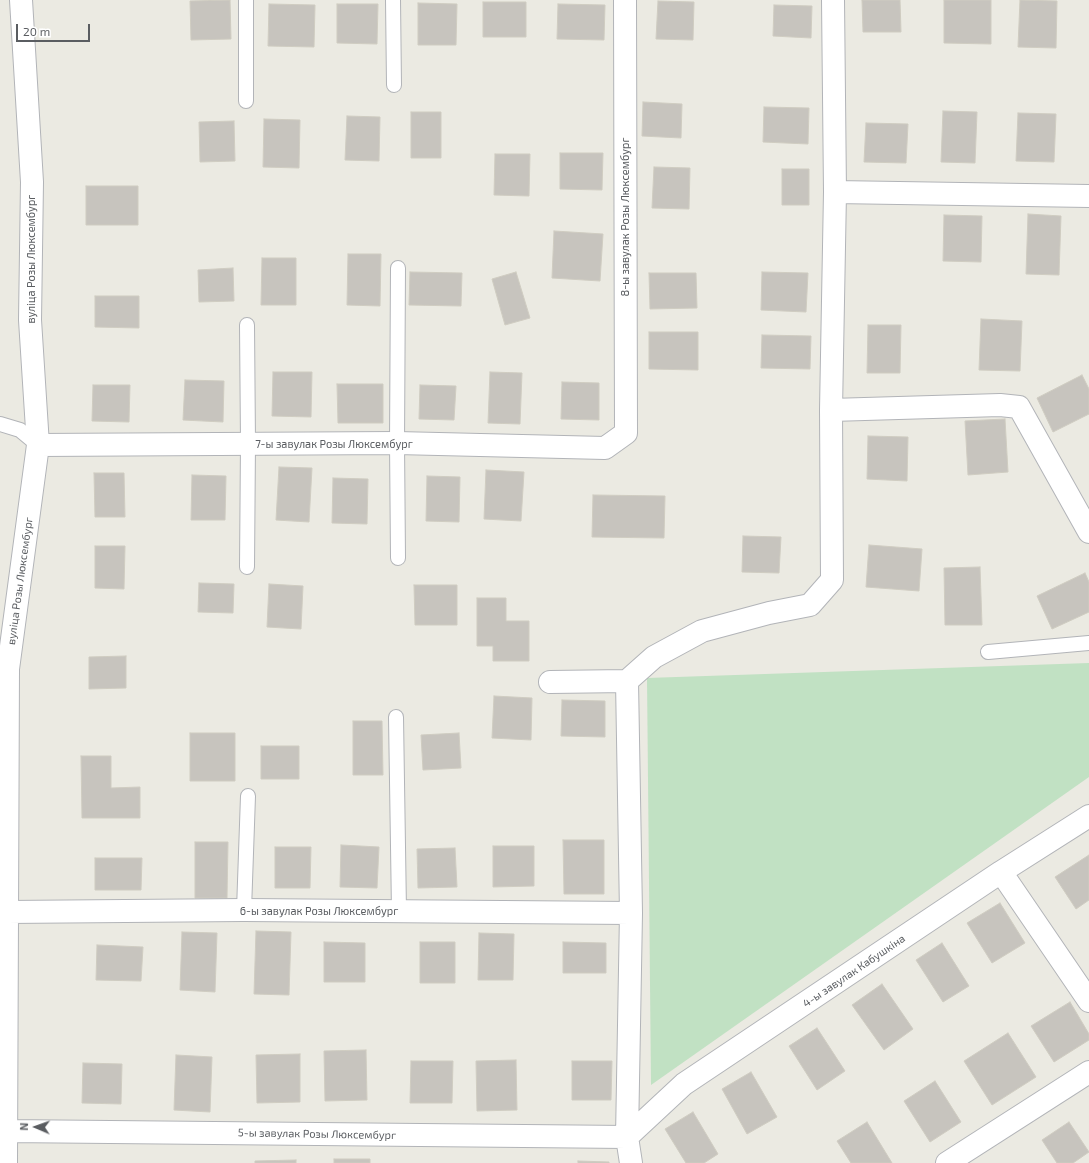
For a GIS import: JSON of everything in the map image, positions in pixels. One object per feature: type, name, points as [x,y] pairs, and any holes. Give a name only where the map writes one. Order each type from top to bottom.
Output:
[{"type":"street","name":"вуліца Розы Люксембург","points":[[6,1163],[4,668],[38,445],[30,320],[32,182],[21,0]]},
{"type":"street","name":"8-ы завулак Розы Люксембург","points":[[624,0],[626,433]]},
{"type":"street","points":[[550,682],[627,681],[654,657],[702,631],[769,613],[810,605],[832,580],[831,410],[835,192],[833,0]]},
{"type":"street","points":[[835,192],[1089,196]]},
{"type":"street","points":[[831,410],[1000,405],[1018,407],[1089,532]]},
{"type":"street","name":"7-ы завулак Розы Люксембург","points":[[38,445],[397,443],[605,448],[626,433]]},
{"type":"street","points":[[627,681],[631,913],[627,1137],[631,1163]]},
{"type":"street","name":"4-ы завулак Кабушкіна","points":[[627,1137],[684,1084],[1001,872],[1089,816]]},
{"type":"street","points":[[1001,872],[1089,1001]]},
{"type":"street","name":"6-ы завулак Розы Люксембург","points":[[4,901],[244,910],[631,913]]},
{"type":"street","points":[[947,1163],[1089,1072]]},
{"type":"street","name":"5-ы завулак Розы Люксембург","points":[[7,1131],[627,1137]]},
{"type":"lane","points":[[246,0],[246,101]]},
{"type":"lane","points":[[393,0],[394,85]]},
{"type":"lane","points":[[398,268],[398,558]]},
{"type":"lane","points":[[247,325],[247,567]]},
{"type":"lane","points":[[0,424],[20,430],[38,445]]},
{"type":"lane","points":[[988,652],[1089,643]]},
{"type":"lane","points":[[396,717],[399,911]]},
{"type":"lane","points":[[244,910],[248,796]]},
{"type":"green space","points":[[1089,663],[1089,777],[651,1085],[647,678]]},
{"type":"building","points":[[230,0],[231,39],[191,40],[190,1]]},
{"type":"building","points":[[862,0],[900,0],[901,32],[863,32]]},
{"type":"building","points":[[944,0],[991,0],[991,44],[944,43]]},
{"type":"building","points":[[1020,0],[1057,1],[1056,48],[1018,47]]},
{"type":"building","points":[[658,1],[694,2],[693,40],[656,39]]},
{"type":"building","points":[[483,2],[526,2],[526,37],[483,37]]},
{"type":"building","points":[[418,3],[457,4],[456,45],[418,45]]},
{"type":"building","points":[[269,4],[315,5],[314,47],[268,46]]},
{"type":"building","points":[[337,4],[378,4],[377,44],[337,43]]},
{"type":"building","points":[[558,4],[605,5],[604,40],[557,39]]},
{"type":"building","points":[[774,5],[812,6],[811,38],[773,36]]},
{"type":"building","points":[[643,102],[682,104],[681,138],[642,136]]},
{"type":"building","points":[[764,107],[809,108],[808,144],[763,142]]},
{"type":"building","points":[[943,111],[977,112],[975,163],[941,162]]},
{"type":"building","points":[[411,112],[441,112],[441,158],[411,158]]},
{"type":"building","points":[[1018,113],[1056,114],[1054,162],[1016,161]]},
{"type":"building","points":[[347,116],[380,117],[379,161],[345,160]]},
{"type":"building","points":[[264,119],[300,120],[299,168],[263,167]]},
{"type":"building","points":[[234,121],[235,161],[200,162],[199,122]]},
{"type":"building","points":[[866,123],[908,124],[906,163],[864,162]]},
{"type":"building","points":[[560,153],[603,153],[602,190],[560,189]]},
{"type":"building","points":[[495,154],[530,154],[529,196],[494,195]]},
{"type":"building","points":[[654,167],[690,168],[689,209],[652,208]]},
{"type":"building","points":[[782,169],[809,169],[809,205],[782,205]]},
{"type":"building","points":[[86,186],[138,186],[138,225],[86,225]]},
{"type":"building","points":[[1028,214],[1061,216],[1059,275],[1026,274]]},
{"type":"building","points":[[944,215],[982,216],[981,262],[943,261]]},
{"type":"building","points":[[554,231],[603,234],[600,281],[552,278]]},
{"type":"building","points":[[348,254],[381,254],[380,306],[347,305]]},
{"type":"building","points":[[262,258],[296,258],[296,305],[261,305]]},
{"type":"building","points":[[233,268],[234,301],[199,302],[198,270]]},
{"type":"building","points":[[410,272],[462,273],[461,306],[409,305]]},
{"type":"building","points":[[516,272],[530,318],[505,325],[492,279]]},
{"type":"building","points":[[762,272],[808,273],[806,312],[761,310]]},
{"type":"building","points":[[649,273],[696,273],[697,308],[650,309]]},
{"type":"building","points":[[95,296],[139,296],[139,328],[95,327]]},
{"type":"building","points":[[981,319],[1022,321],[1020,371],[979,370]]},
{"type":"building","points":[[868,325],[901,325],[900,373],[867,373]]},
{"type":"building","points":[[649,332],[698,332],[698,370],[649,369]]},
{"type":"building","points":[[762,335],[811,336],[810,369],[761,368]]},
{"type":"building","points":[[273,372],[312,372],[311,417],[272,416]]},
{"type":"building","points":[[490,372],[522,373],[520,424],[488,423]]},
{"type":"building","points":[[1082,375],[1089,389],[1089,414],[1053,432],[1037,398]]},
{"type":"building","points":[[185,380],[224,381],[223,422],[183,420]]},
{"type":"building","points":[[562,382],[599,383],[599,420],[561,419]]},
{"type":"building","points":[[337,384],[383,384],[383,423],[338,423]]},
{"type":"building","points":[[93,385],[130,385],[129,422],[92,421]]},
{"type":"building","points":[[420,385],[456,386],[454,420],[419,419]]},
{"type":"building","points":[[1005,419],[1008,472],[968,475],[965,421]]},
{"type":"building","points":[[868,436],[908,437],[907,481],[867,479]]},
{"type":"building","points":[[279,467],[312,468],[309,522],[276,520]]},
{"type":"building","points":[[486,470],[524,472],[521,521],[484,519]]},
{"type":"building","points":[[94,473],[124,473],[125,517],[95,517]]},
{"type":"building","points":[[192,475],[226,476],[225,520],[191,520]]},
{"type":"building","points":[[427,476],[460,477],[459,522],[426,521]]},
{"type":"building","points":[[333,478],[368,479],[367,524],[332,523]]},
{"type":"building","points":[[593,495],[665,496],[664,538],[592,537]]},
{"type":"building","points":[[743,536],[781,537],[779,573],[742,572]]},
{"type":"building","points":[[869,545],[922,549],[919,591],[866,587]]},
{"type":"building","points":[[95,546],[125,546],[124,589],[95,588]]},
{"type":"building","points":[[980,567],[982,625],[945,625],[944,568]]},
{"type":"building","points":[[1085,573],[1089,582],[1089,612],[1052,629],[1037,596]]},
{"type":"building","points":[[199,583],[234,584],[233,613],[198,612]]},
{"type":"building","points":[[269,584],[303,586],[301,629],[267,627]]},
{"type":"building","points":[[414,585],[457,585],[457,625],[415,625]]},
{"type":"building","points":[[477,598],[506,598],[506,621],[529,621],[529,661],[493,661],[493,646],[477,646]]},
{"type":"building","points":[[126,656],[126,688],[89,689],[89,657]]},
{"type":"building","points":[[494,696],[532,698],[531,740],[492,738]]},
{"type":"building","points":[[562,700],[605,701],[605,737],[561,736]]},
{"type":"building","points":[[353,721],[382,721],[383,775],[353,775]]},
{"type":"building","points":[[190,733],[235,733],[235,781],[190,781]]},
{"type":"building","points":[[459,733],[461,768],[423,770],[421,735]]},
{"type":"building","points":[[261,746],[299,746],[299,779],[261,779]]},
{"type":"building","points":[[81,756],[111,756],[111,788],[140,787],[140,818],[82,818]]},
{"type":"building","points":[[563,840],[604,840],[604,894],[564,894]]},
{"type":"building","points":[[195,842],[228,842],[227,898],[195,898]]},
{"type":"building","points":[[341,845],[379,847],[377,888],[340,887]]},
{"type":"building","points":[[493,846],[534,846],[534,886],[493,887]]},
{"type":"building","points":[[275,847],[311,847],[310,888],[275,888]]},
{"type":"building","points":[[455,848],[457,887],[418,888],[417,849]]},
{"type":"building","points":[[1089,855],[1089,900],[1076,909],[1055,877]]},
{"type":"building","points":[[95,858],[142,858],[141,890],[95,890]]},
{"type":"building","points":[[1000,903],[1025,943],[992,963],[967,923]]},
{"type":"building","points":[[256,931],[291,932],[289,995],[254,994]]},
{"type":"building","points":[[182,932],[217,933],[215,992],[180,990]]},
{"type":"building","points":[[479,933],[514,934],[513,980],[478,980]]},
{"type":"building","points":[[324,942],[365,943],[365,982],[324,982]]},
{"type":"building","points":[[420,942],[455,942],[455,983],[420,983]]},
{"type":"building","points":[[563,942],[606,943],[606,973],[563,973]]},
{"type":"building","points":[[942,943],[969,986],[943,1002],[916,960]]},
{"type":"building","points":[[97,945],[143,947],[141,981],[96,980]]},
{"type":"building","points":[[882,984],[913,1029],[884,1050],[852,1005]]},
{"type":"building","points":[[1070,1002],[1089,1034],[1089,1040],[1054,1062],[1031,1026]]},
{"type":"building","points":[[817,1028],[845,1071],[817,1090],[789,1046]]},
{"type":"building","points":[[1008,1033],[1036,1077],[992,1105],[964,1061]]},
{"type":"building","points":[[366,1050],[367,1100],[325,1101],[324,1051]]},
{"type":"building","points":[[300,1054],[300,1102],[257,1103],[256,1055]]},
{"type":"building","points":[[176,1055],[212,1057],[210,1112],[174,1110]]},
{"type":"building","points":[[516,1060],[517,1110],[477,1111],[476,1061]]},
{"type":"building","points":[[411,1061],[453,1061],[452,1103],[410,1103]]},
{"type":"building","points":[[572,1061],[612,1061],[611,1100],[572,1100]]},
{"type":"building","points":[[83,1063],[122,1064],[121,1104],[82,1103]]},
{"type":"building","points":[[751,1072],[777,1117],[747,1134],[722,1089]]},
{"type":"building","points":[[935,1081],[961,1122],[930,1142],[904,1101]]},
{"type":"building","points":[[693,1112],[718,1154],[704,1163],[686,1163],[665,1129]]},
{"type":"building","points":[[867,1122],[892,1163],[851,1163],[837,1141]]},
{"type":"building","points":[[1069,1122],[1089,1152],[1073,1163],[1057,1163],[1042,1140]]},
{"type":"building","points":[[334,1159],[370,1159],[370,1163],[334,1163]]},
{"type":"building","points":[[296,1160],[296,1163],[255,1163],[255,1161]]},
{"type":"building","points":[[578,1161],[609,1162],[609,1163],[578,1163]]}]
